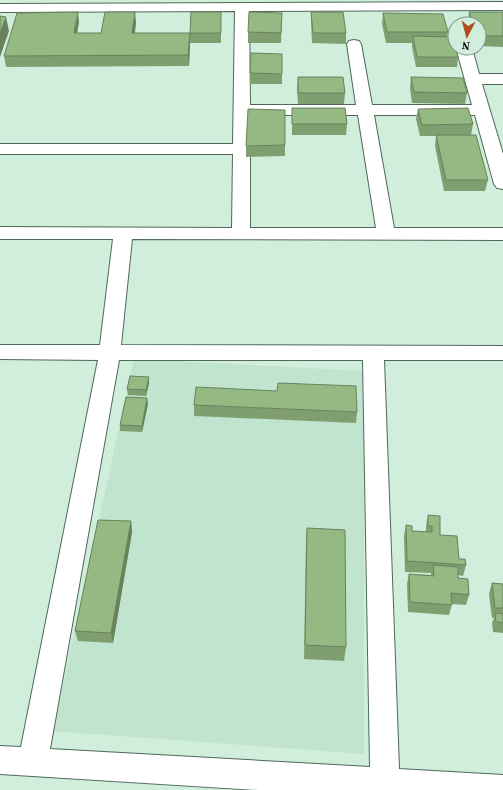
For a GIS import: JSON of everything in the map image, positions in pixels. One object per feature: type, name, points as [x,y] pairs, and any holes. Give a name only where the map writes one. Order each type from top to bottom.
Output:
[{"type":"street","points":[[0,8],[92,4],[194,4],[242,7],[294,3],[454,12],[503,6]]},
{"type":"street","points":[[241,234],[242,7]]},
{"type":"street","points":[[354,44],[386,234]]},
{"type":"street","points":[[466,56],[482,110],[497,144],[503,184]]},
{"type":"street","points":[[473,80],[503,79]]},
{"type":"street","points":[[242,110],[482,110]]},
{"type":"street","points":[[0,149],[242,149]]},
{"type":"street","points":[[0,233],[503,234]]},
{"type":"street","points":[[33,762],[110,352],[123,234]]},
{"type":"street","points":[[0,352],[503,353]]},
{"type":"street","points":[[373,352],[385,782]]},
{"type":"street","points":[[0,760],[305,784],[385,782],[503,790]]},
{"type":"shaded area","points":[[134,359],[364,371],[364,754],[53,731]]},
{"type":"building","points":[[78,12],[74,33],[101,33],[105,12],[135,12],[132,33],[190,33],[188,55],[4,56],[17,13]]},
{"type":"building","points":[[191,12],[221,12],[221,33],[190,33]]},
{"type":"building","points":[[249,12],[282,13],[281,33],[248,32]]},
{"type":"building","points":[[311,12],[343,12],[346,33],[313,33]]},
{"type":"building","points":[[469,12],[503,12],[503,36],[487,36],[487,16],[470,16]]},
{"type":"building","points":[[383,13],[443,14],[447,28],[447,32],[387,32]]},
{"type":"building","points":[[0,16],[6,17],[0,34]]},
{"type":"building","points":[[413,36],[447,37],[447,56],[458,57],[417,57]]},
{"type":"building","points":[[251,53],[282,54],[282,74],[250,73]]},
{"type":"building","points":[[298,77],[343,77],[345,93],[298,93]]},
{"type":"building","points":[[411,77],[463,78],[467,93],[414,92]]},
{"type":"building","points":[[292,108],[345,108],[347,124],[292,124]]},
{"type":"building","points":[[468,108],[473,124],[422,125],[418,109]]},
{"type":"building","points":[[248,109],[285,110],[285,145],[246,146]]},
{"type":"building","points":[[436,135],[476,135],[488,180],[446,180]]},
{"type":"building","points":[[130,376],[149,377],[146,390],[127,389]]},
{"type":"building","points":[[278,383],[356,386],[357,412],[194,405],[196,387],[277,391]]},
{"type":"building","points":[[126,397],[147,398],[142,426],[120,425]]},
{"type":"building","points":[[428,515],[440,516],[440,535],[457,536],[459,559],[465,559],[466,565],[407,561],[406,525],[412,526],[412,531],[432,532],[432,526],[428,526]]},
{"type":"building","points":[[98,520],[131,521],[111,633],[75,631]]},
{"type":"building","points":[[307,528],[345,530],[346,647],[305,645]]},
{"type":"building","points":[[433,565],[458,567],[458,578],[468,579],[469,595],[451,593],[452,605],[410,602],[409,574],[434,576]]},
{"type":"building","points":[[492,583],[503,584],[503,608],[495,608]]},
{"type":"building","points":[[495,613],[503,614],[503,623],[496,622]]}]
